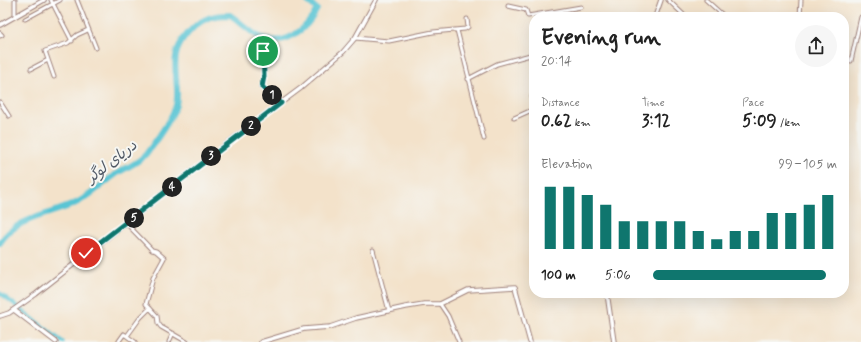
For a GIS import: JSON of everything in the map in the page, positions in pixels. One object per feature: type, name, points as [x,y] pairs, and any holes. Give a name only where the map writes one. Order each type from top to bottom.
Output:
[{"type":"street","points":[[15,0],[15,16]]},
{"type":"street","points":[[0,25],[44,0]]},
{"type":"street","points":[[25,20],[52,2],[60,0]]},
{"type":"street","points":[[77,0],[96,48]]},
{"type":"street","points":[[0,316],[15,309],[36,294],[281,103],[343,52],[355,38],[376,0]]},
{"type":"street","points":[[657,12],[661,0]]},
{"type":"street","points":[[668,0],[681,12]]},
{"type":"street","points":[[706,0],[719,12]]},
{"type":"street","points":[[800,12],[801,0]]},
{"type":"street","points":[[52,2],[72,41]]},
{"type":"street","points":[[508,6],[526,10],[529,16]]},
{"type":"street","points":[[554,12],[581,7]]},
{"type":"street","points":[[851,61],[861,17]]},
{"type":"street","points":[[355,38],[389,41],[433,32],[457,30],[468,27],[468,19]]},
{"type":"street","points":[[54,77],[45,51],[72,41],[77,35],[88,30]]},
{"type":"street","points":[[457,30],[484,139]]},
{"type":"street","points":[[0,32],[2,35],[0,36]]},
{"type":"street","points":[[263,51],[264,76],[262,87],[281,103]]},
{"type":"street","points":[[468,79],[497,64],[529,55]]},
{"type":"street","points":[[30,69],[48,60]]},
{"type":"street","points":[[0,102],[9,116]]},
{"type":"street","points":[[514,118],[529,112]]},
{"type":"street","points":[[126,223],[152,250],[156,251],[164,258],[149,289],[146,304],[157,316],[158,323],[161,326],[187,342]]},
{"type":"street","points":[[373,250],[389,311]]},
{"type":"street","points":[[261,342],[304,329],[330,327],[356,318],[424,304],[440,304],[468,290],[515,287],[530,342]]},
{"type":"street","points":[[608,298],[614,342]]},
{"type":"street","points":[[440,304],[448,316],[458,342]]},
{"type":"street","points":[[127,336],[150,308]]},
{"type":"street","points":[[15,309],[56,342]]},
{"type":"street","points":[[169,342],[174,333]]},
{"type":"street","points":[[120,341],[124,334],[135,342]]},
{"type":"waterway","name":"دریای لوگر","points":[[0,243],[7,234],[24,222],[64,208],[85,198],[116,174],[136,163],[146,154],[174,111],[177,99],[175,68],[177,51],[187,34],[196,25],[212,17],[230,15],[260,37],[269,40],[286,39],[301,30],[313,17],[317,9],[306,0]]},
{"type":"waterway","points":[[0,293],[63,342]]},
{"type":"route","points":[[86,253],[139,214],[175,184],[281,103],[262,87],[264,76],[263,51]]}]
